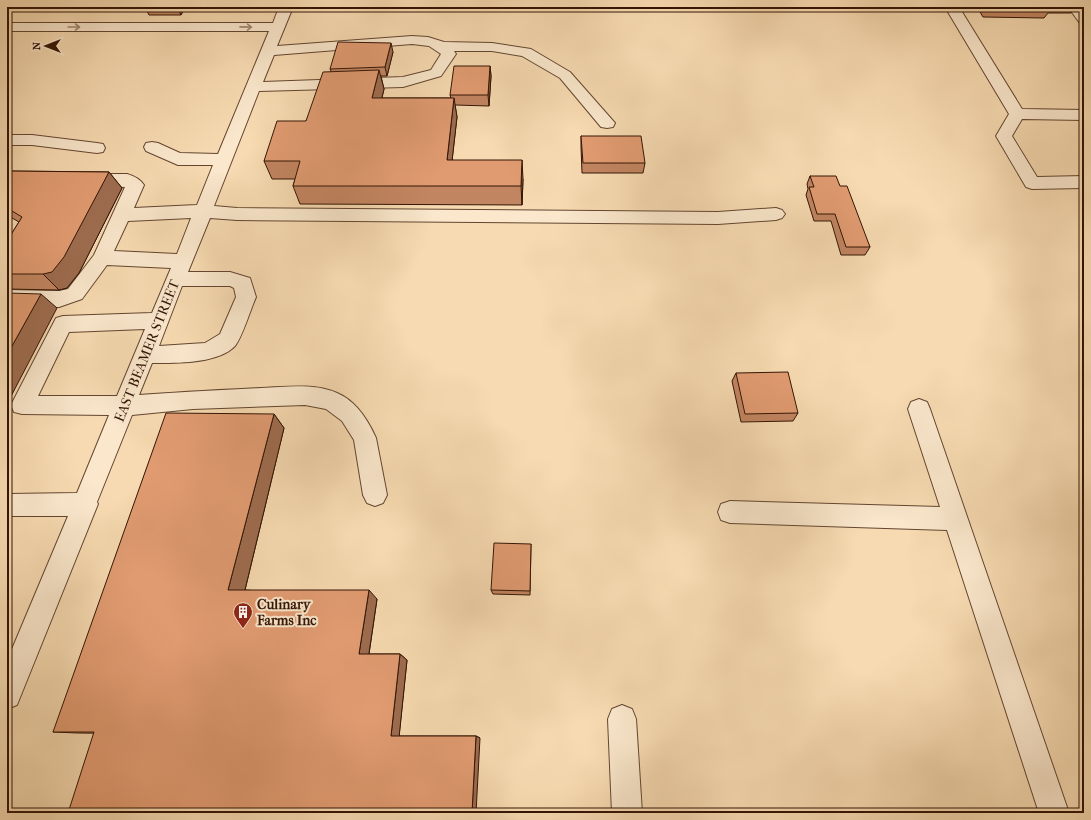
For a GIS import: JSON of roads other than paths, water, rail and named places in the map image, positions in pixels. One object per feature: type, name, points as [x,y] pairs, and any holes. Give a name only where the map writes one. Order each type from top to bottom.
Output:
[{"type":"street","points":[[952,7],[1017,114]]},
{"type":"street","points":[[1075,7],[1084,19]]},
{"type":"street","points":[[214,26],[221,12]]},
{"type":"street","points":[[7,27],[214,26],[279,14]]},
{"type":"street","name":"EAST BEAMER STREET","points":[[7,695],[86,504],[268,51],[279,14]]},
{"type":"street","points":[[268,51],[412,40],[432,42],[443,46],[492,48],[526,52],[565,75],[607,123]]},
{"type":"street","points":[[253,87],[403,82],[436,73],[449,54],[443,46]]},
{"type":"street","points":[[1017,114],[1084,115]]},
{"type":"street","points":[[1017,114],[1004,136],[1032,183],[1084,182]]},
{"type":"street","points":[[7,140],[32,140],[97,148]]},
{"type":"street","points":[[152,147],[178,159],[224,160]]},
{"type":"street","points":[[7,298],[59,299],[75,294],[102,258],[135,185],[127,180],[67,179]]},
{"type":"street","points":[[122,215],[204,211],[237,214],[718,218],[776,214]]},
{"type":"street","points":[[102,258],[180,270],[230,279],[243,283],[246,297],[228,340],[209,351],[188,354],[145,355]]},
{"type":"street","points":[[159,321],[62,324],[22,405],[125,406],[193,400],[304,396],[331,400],[350,414],[365,438],[375,495]]},
{"type":"street","points":[[919,409],[1054,813]]},
{"type":"street","points":[[7,505],[86,504]]},
{"type":"street","points":[[730,512],[956,519]]},
{"type":"street","points":[[622,718],[627,813]]},
{"type":"place","name":"Culinary Farms Inc","points":[[243,629]]}]
